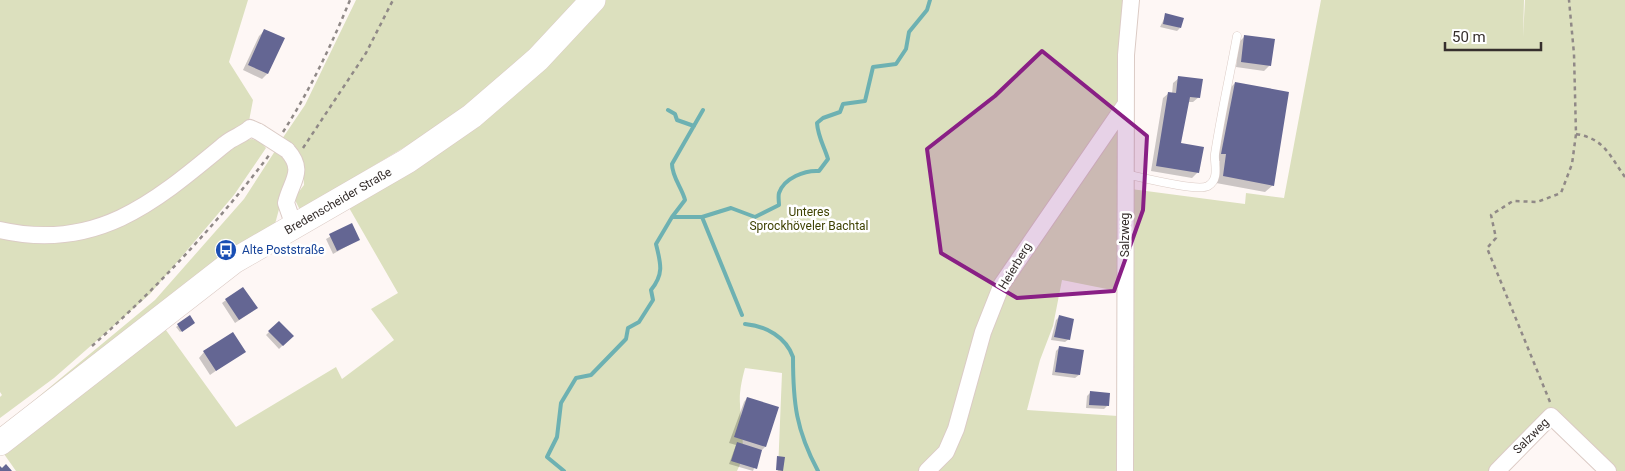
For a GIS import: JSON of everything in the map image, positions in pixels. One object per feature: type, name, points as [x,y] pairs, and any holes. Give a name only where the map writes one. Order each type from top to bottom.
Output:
[{"type":"main road","name":"Bredenscheider Straße","points":[[0,443],[216,273],[408,161],[472,116],[538,59],[593,0]]},
{"type":"street","name":"Salzweg","points":[[1125,471],[1125,105],[1126,55],[1131,0]]},
{"type":"street","name":"Heierberg","points":[[927,471],[946,452],[956,429],[983,332],[1002,284],[1125,105]]},
{"type":"street","points":[[0,230],[26,235],[48,236],[75,234],[102,226],[138,209],[179,182],[237,135],[250,128],[284,148],[295,177],[286,203],[294,226]]},
{"type":"street","name":"Salzweg","points":[[1497,471],[1551,416],[1608,471]]},
{"type":"lane","points":[[1125,174],[1161,182],[1203,188],[1212,183],[1214,179],[1215,156],[1237,36]]},
{"type":"path","points":[[284,148],[350,0]]},
{"type":"path","points":[[144,300],[284,148],[366,53],[393,0]]},
{"type":"path","points":[[1551,416],[1550,396],[1526,346],[1487,248],[1496,238],[1491,215],[1513,201],[1537,202],[1561,193],[1572,164],[1576,134],[1574,54],[1569,0]]},
{"type":"path","points":[[1576,134],[1591,136],[1604,147],[1625,177]]},
{"type":"highlighted area","points":[[1042,51],[1147,136],[1143,210],[1114,291],[1017,298],[941,253],[927,149],[995,96]]},
{"type":"green space","points":[[0,0],[248,0],[229,62],[253,100],[249,121],[130,209],[67,232],[0,226]]},
{"type":"green space","points":[[356,0],[579,0],[501,82],[443,124],[300,210],[294,198],[304,185],[303,167],[280,142],[305,105]]},
{"type":"green space","name":"Unteres Sprockhöveler Bachtal","points":[[606,0],[1128,0],[1117,110],[1024,245],[945,452],[924,471],[778,471],[782,373],[745,368],[740,400],[743,447],[737,471],[16,471],[4,454],[163,326],[236,427],[336,367],[342,379],[394,340],[371,309],[398,293],[348,206],[568,43]]},
{"type":"green space","points":[[1321,0],[1524,0],[1523,37],[1525,0],[1625,0],[1625,471],[1613,471],[1551,412],[1495,471],[1129,471],[1131,189],[1245,204],[1246,193],[1284,198]]},
{"type":"green space","points":[[1118,119],[1117,291],[1062,280],[1053,326],[1040,360],[1027,410],[1118,416],[1116,471],[929,471],[949,452],[1005,283]]},
{"type":"green space","points":[[252,139],[261,142],[266,148],[234,195],[150,294],[54,378],[0,418],[0,397],[2,395],[0,392],[0,236],[62,240],[204,171],[241,141]]},
{"type":"green space","points":[[275,151],[291,165],[275,224],[0,431],[0,427],[155,300],[244,199]]},
{"type":"building","points":[[1165,13],[1184,18],[1181,28],[1163,24]]},
{"type":"building","points":[[264,29],[285,38],[268,74],[248,65]]},
{"type":"building","points":[[1244,35],[1275,39],[1271,66],[1241,62]]},
{"type":"building","points":[[1178,76],[1203,79],[1200,98],[1190,97],[1181,143],[1204,147],[1199,173],[1156,166],[1168,92],[1176,93]]},
{"type":"building","points":[[1235,82],[1289,92],[1274,186],[1223,176],[1226,154],[1221,154]]},
{"type":"building","points":[[352,223],[360,240],[337,251],[329,234]]},
{"type":"building","points":[[243,287],[258,308],[239,320],[225,299]]},
{"type":"building","points":[[190,315],[195,323],[182,332],[177,324]]},
{"type":"building","points":[[1059,315],[1074,319],[1070,340],[1054,337]]},
{"type":"building","points":[[279,321],[294,336],[283,346],[268,331]]},
{"type":"building","points":[[233,332],[246,352],[216,371],[203,351]]},
{"type":"building","points":[[1059,346],[1084,350],[1080,375],[1055,372]]},
{"type":"building","points":[[1090,391],[1110,393],[1109,406],[1089,405]]},
{"type":"building","points":[[747,397],[779,407],[766,447],[734,437]]},
{"type":"building","points":[[737,442],[762,450],[757,469],[731,461]]},
{"type":"building","points":[[777,456],[785,457],[783,471],[776,470]]},
{"type":"building","points":[[6,464],[12,471],[0,471],[0,466],[2,468]]},
{"type":"waterway","points":[[564,471],[547,457],[557,437],[561,403],[576,378],[591,375],[626,339],[628,328],[639,322],[653,300],[651,290],[660,274],[656,244],[672,217],[702,217],[731,208],[755,217],[779,205],[779,193],[785,183],[796,176],[819,171],[828,159],[817,123],[823,118],[840,112],[843,104],[865,101],[873,67],[896,64],[906,49],[909,32],[927,10],[930,0]]},
{"type":"waterway","points":[[668,110],[675,114],[677,120],[694,126]]},
{"type":"waterway","points":[[672,217],[685,200],[672,169],[672,164],[703,110]]},
{"type":"waterway","points":[[702,217],[742,315]]},
{"type":"waterway","points":[[745,324],[768,330],[780,338],[790,350],[793,357],[795,402],[800,429],[818,471]]},
{"type":"place","name":"Alte Poststraße","points":[[226,250]]}]
